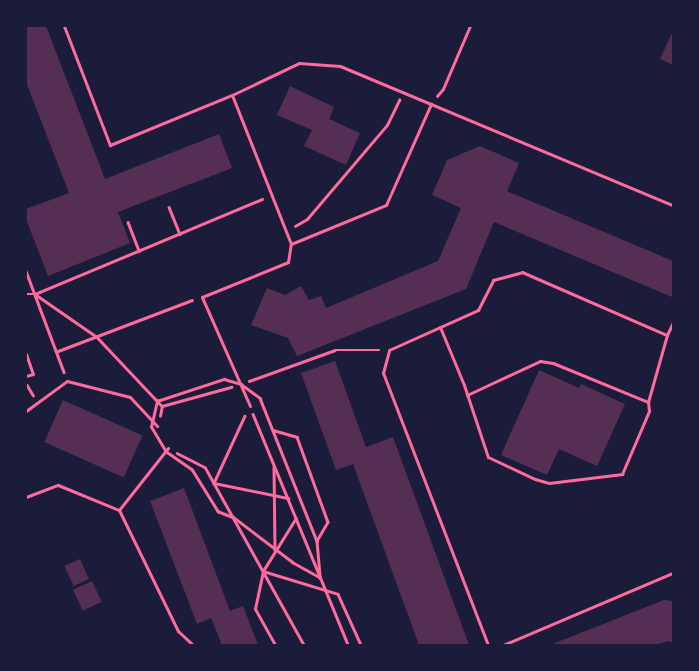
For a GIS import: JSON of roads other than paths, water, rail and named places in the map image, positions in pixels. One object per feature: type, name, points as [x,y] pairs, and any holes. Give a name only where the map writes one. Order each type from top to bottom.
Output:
[{"type":"lane","points":[[64,26],[110,145],[232,95],[298,63],[340,66],[673,205]]},
{"type":"lane","points":[[232,95],[291,244],[288,262],[202,297],[250,406]]},
{"type":"lane","points":[[291,244],[386,205],[431,104]]},
{"type":"lane","points":[[488,645],[383,373],[389,350],[478,310],[493,280],[522,272],[667,335]]},
{"type":"lane","points":[[440,327],[467,395],[488,457],[535,479],[549,483],[622,474],[649,411],[648,402],[667,335],[673,322]]},
{"type":"lane","points":[[26,354],[33,374],[26,376]]},
{"type":"lane","points":[[467,395],[540,361],[554,363],[648,402]]},
{"type":"lane","points":[[26,411],[67,381],[130,397],[158,426]]},
{"type":"lane","points":[[120,510],[168,448]]},
{"type":"lane","points":[[26,497],[58,485],[120,510],[178,631],[193,645]]},
{"type":"lane","points":[[504,645],[673,573]]}]
